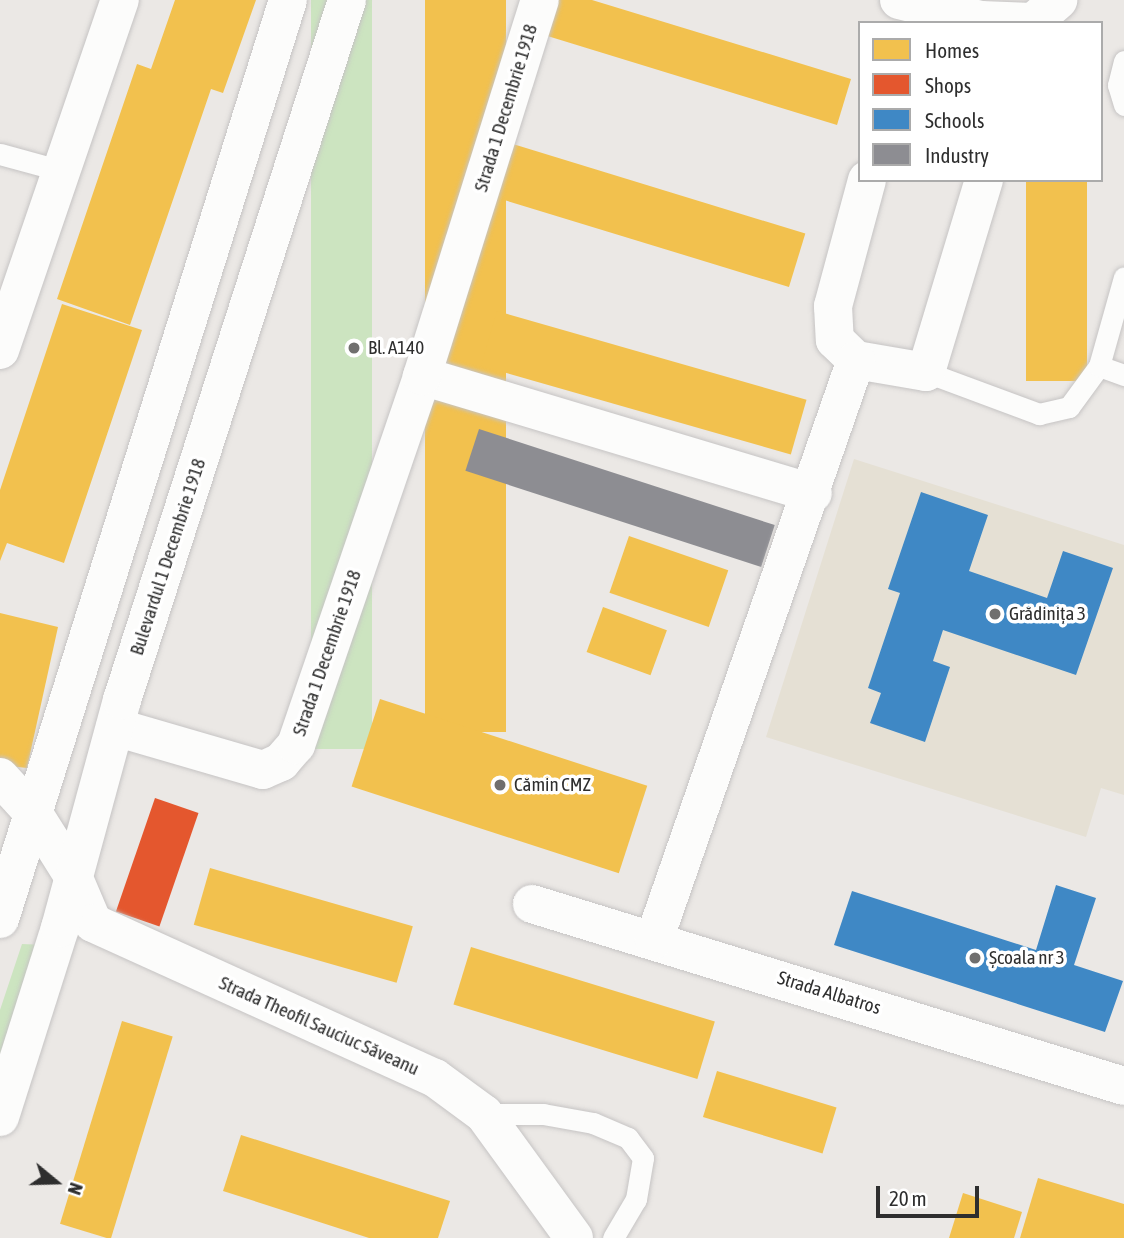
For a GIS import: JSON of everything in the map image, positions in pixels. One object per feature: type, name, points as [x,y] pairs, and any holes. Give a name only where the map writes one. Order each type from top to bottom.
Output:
[{"type":"street","points":[[0,350],[9,297],[62,171],[120,0]]},
{"type":"street","points":[[0,919],[288,0]]},
{"type":"street","name":"Bulevardul 1 Decembrie 1918","points":[[0,1117],[115,727],[347,0]]},
{"type":"street","name":"Strada 1 Decembrie 1918","points":[[115,727],[263,770],[281,762],[296,745],[422,376],[540,0]]},
{"type":"street","points":[[1033,21],[1058,0]]},
{"type":"street","points":[[908,9],[1006,21]]},
{"type":"street","points":[[866,182],[833,306],[835,340],[856,360],[926,372],[983,182]]},
{"type":"street","points":[[654,940],[813,493],[856,360]]},
{"type":"street","points":[[422,376],[813,493]]},
{"type":"street","name":"Strada Theofil Sauciuc Săveanu","points":[[0,777],[34,814],[72,876],[93,923],[435,1078],[484,1114],[575,1238]]},
{"type":"street","name":"Strada Albatros","points":[[532,904],[950,1030],[1124,1087]]},
{"type":"lane","points":[[1124,61],[1118,85],[1124,105]]},
{"type":"lane","points":[[0,154],[62,171]]},
{"type":"lane","points":[[926,372],[1038,414],[1069,407],[1099,366],[1124,277]]},
{"type":"lane","points":[[1099,366],[1124,375]]},
{"type":"lane","points":[[484,1114],[542,1114],[593,1123],[628,1138],[643,1158],[636,1199],[612,1238]]},
{"type":"shaded area","points":[[854,459],[1124,545],[1124,795],[1101,788],[1086,837],[766,737]]},
{"type":"green space","points":[[311,0],[372,0],[372,749],[311,749]]},
{"type":"green space","points":[[22,944],[47,945],[0,1095],[0,1010]]},
{"type":"building: Homes","points":[[175,0],[256,0],[223,93],[211,89],[130,325],[57,299],[137,64],[151,69]]},
{"type":"building: Homes","points":[[425,0],[506,0],[506,732],[425,732]]},
{"type":"building: Homes","points":[[552,0],[592,0],[851,79],[837,125],[541,34]]},
{"type":"building: Homes","points":[[506,142],[805,234],[789,287],[490,196]]},
{"type":"building: Homes","points":[[1026,182],[1087,182],[1087,381],[1026,381]]},
{"type":"building: Homes","points":[[62,304],[142,330],[64,563],[7,543],[0,561],[0,490]]},
{"type":"building: Homes","points":[[497,311],[807,400],[791,455],[481,366]]},
{"type":"building: Homes","points":[[629,536],[728,570],[709,627],[609,593]]},
{"type":"building: Homes","points":[[603,607],[667,630],[650,675],[587,652]]},
{"type":"building: Homes","points":[[0,613],[58,627],[27,768],[0,765]]},
{"type":"building: Homes","name":"Cămin CMZ","points":[[380,699],[647,786],[619,873],[352,786]]},
{"type":"building: Homes","points":[[210,868],[413,926],[397,983],[194,925]]},
{"type":"building: Homes","points":[[471,947],[715,1022],[697,1079],[453,1004]]},
{"type":"building: Homes","points":[[122,1021],[173,1036],[111,1238],[60,1224]]},
{"type":"building: Homes","points":[[717,1071],[837,1108],[823,1153],[703,1117]]},
{"type":"building: Homes","points":[[241,1135],[450,1201],[438,1238],[369,1238],[223,1191]]},
{"type":"building: Homes","points":[[1038,1178],[1124,1204],[1124,1238],[1020,1238]]},
{"type":"building: Homes","points":[[963,1193],[1022,1212],[1014,1238],[949,1238]]},
{"type":"building: Shops","points":[[155,798],[198,813],[159,926],[116,911]]},
{"type":"building: Schools","name":"Grădinița 3","points":[[921,492],[988,515],[969,571],[1047,598],[1063,551],[1113,568],[1076,675],[943,630],[933,661],[950,667],[925,742],[870,723],[881,693],[868,688],[900,593],[888,589]]},
{"type":"building: Schools","name":"Școala nr 3","points":[[1056,885],[1096,898],[1074,965],[1123,981],[1105,1032],[834,945],[852,891],[1036,950]]},
{"type":"building: Industry","points":[[479,429],[775,525],[761,567],[465,471]]},
{"type":"place","name":"Bl. A140","points":[[354,348]]},
{"type":"place","name":"Grădinița 3","points":[[995,614]]},
{"type":"place","name":"Cămin CMZ","points":[[500,785]]},
{"type":"place","name":"Școala nr 3","points":[[975,958]]}]
